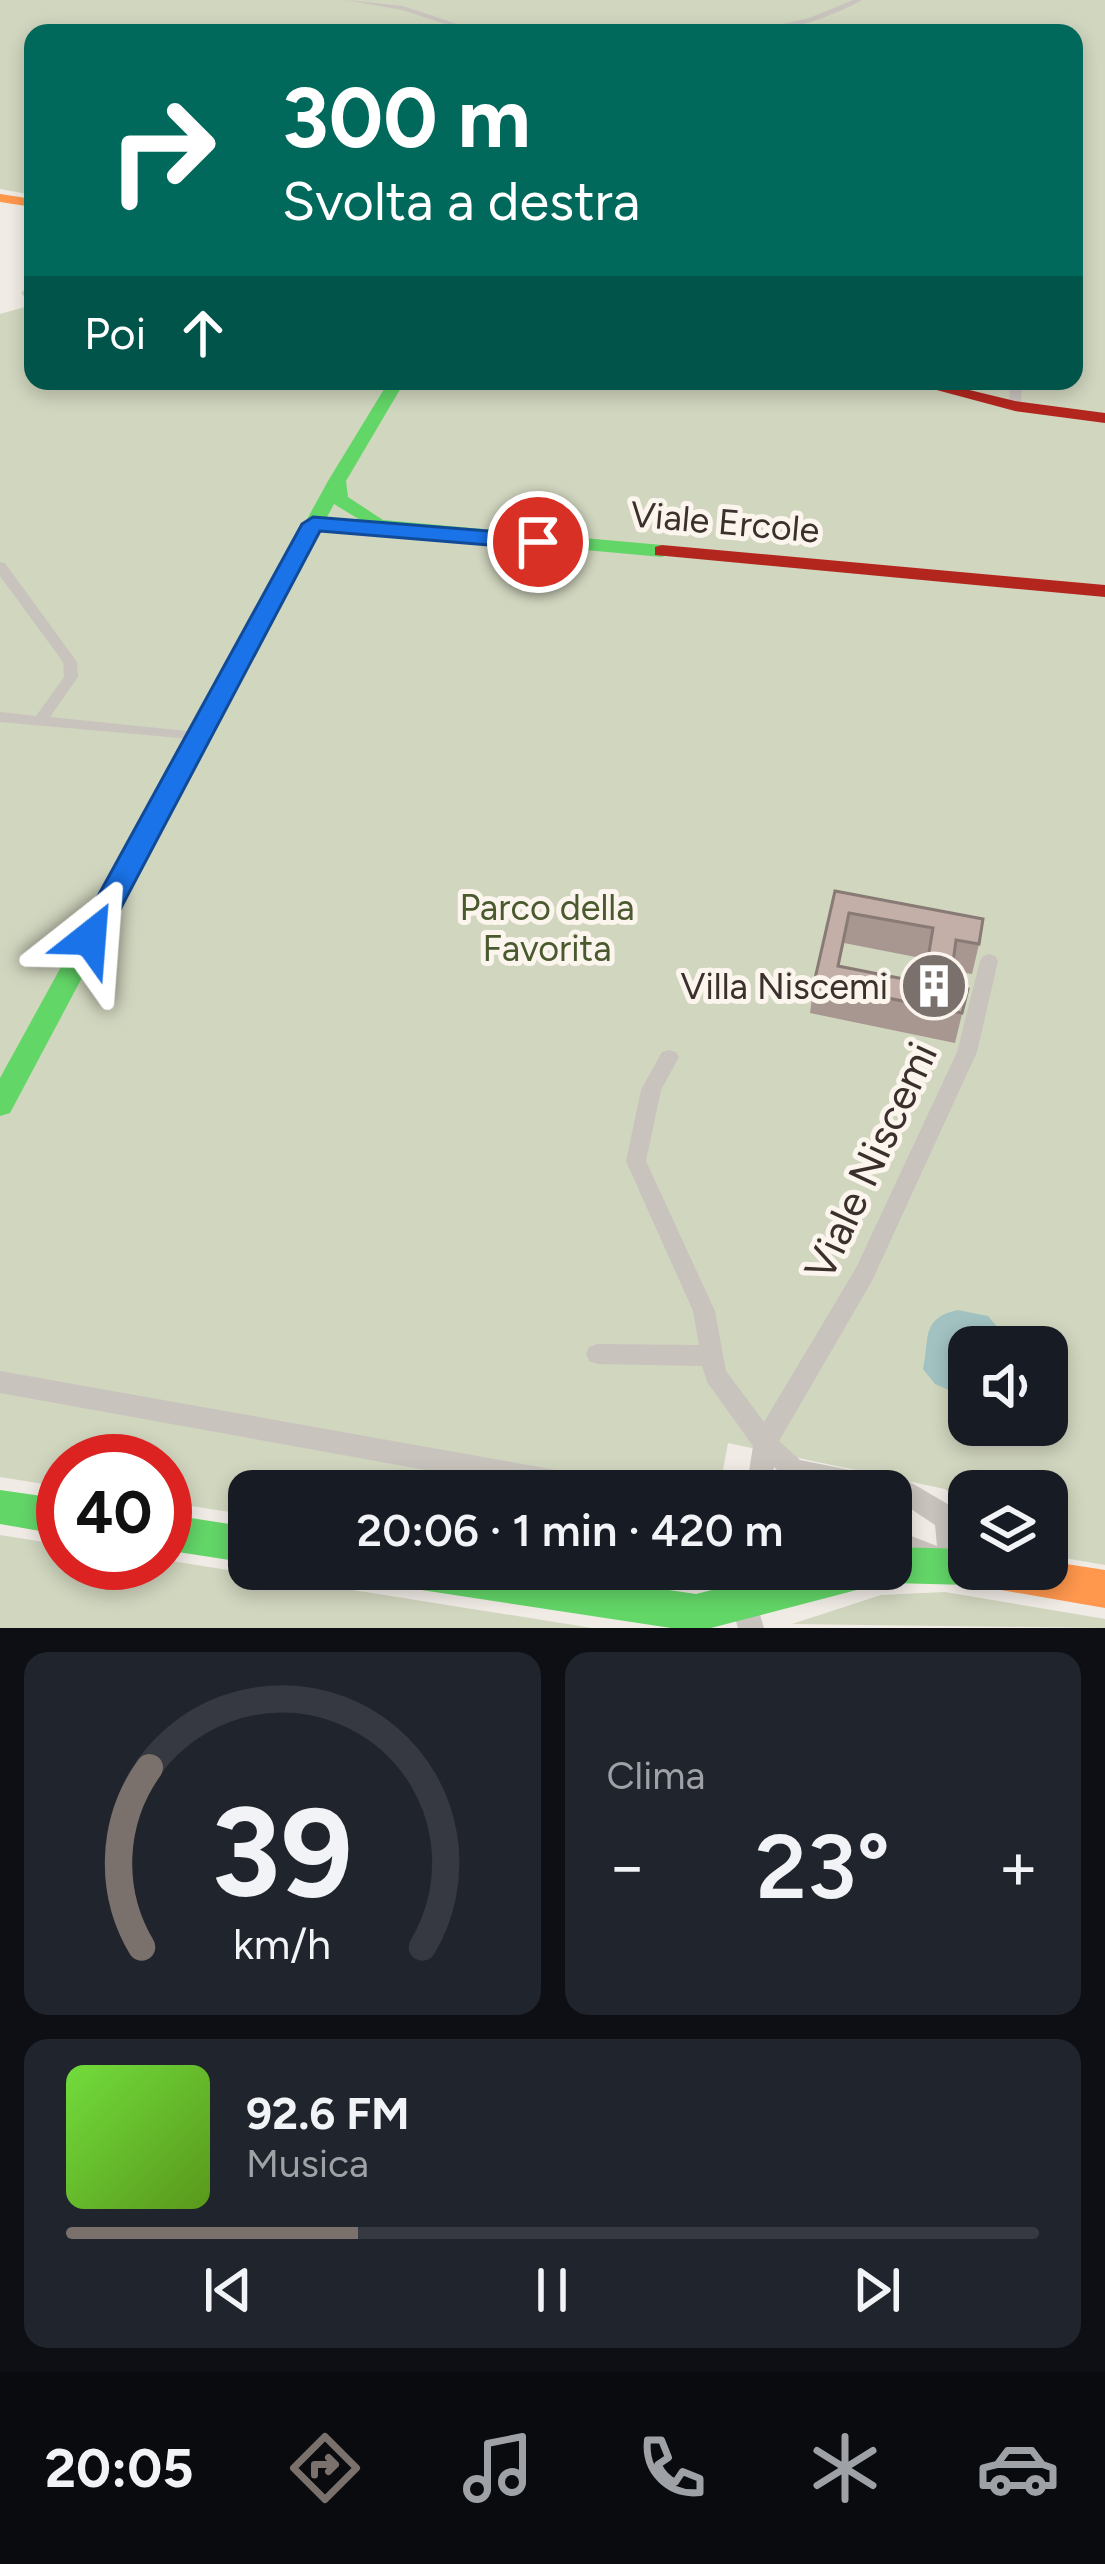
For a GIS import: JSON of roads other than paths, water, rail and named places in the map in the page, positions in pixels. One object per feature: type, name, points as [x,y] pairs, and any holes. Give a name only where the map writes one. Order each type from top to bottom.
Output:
[{"type":"street","points":[[349,0],[404,8],[453,24]]},
{"type":"street","points":[[792,24],[859,0]]},
{"type":"street","points":[[0,1105],[313,524],[392,390]]},
{"type":"street","points":[[1016,393],[1105,418]]},
{"type":"street","name":"Viale Ercole","points":[[337,481],[339,499],[348,508],[378,525],[403,530],[1105,591]]},
{"type":"street","points":[[313,524],[403,530]]},
{"type":"street","points":[[0,566],[70,662],[71,677],[39,722]]},
{"type":"street","points":[[0,717],[197,737]]},
{"type":"street","name":"Viale Niscemi","points":[[765,1443],[864,1274],[968,1052],[989,961]]},
{"type":"street","points":[[669,1057],[650,1090],[636,1160],[704,1311],[716,1375],[785,1470]]},
{"type":"street","points":[[597,1354],[712,1356]]},
{"type":"street","points":[[0,1382],[490,1470]]},
{"type":"street","points":[[761,1470],[765,1443]]},
{"type":"street","points":[[912,1495],[948,1522]]},
{"type":"street","points":[[0,1507],[36,1512]]},
{"type":"street","points":[[192,1536],[228,1542]]},
{"type":"street","points":[[912,1548],[948,1561]]},
{"type":"street","points":[[912,1565],[948,1566]]},
{"type":"street","points":[[1068,1583],[1105,1589]]},
{"type":"street","points":[[516,1590],[680,1620],[747,1616],[773,1590]]},
{"type":"water","points":[[958,1310],[988,1316],[996,1326],[948,1326],[948,1390],[935,1384],[923,1369],[932,1324]]},
{"type":"place","name":"Villa Niscemi","points":[[934,986]]},
{"type":"park label","name":"Parco della Favorita","points":[[547,928]]}]
